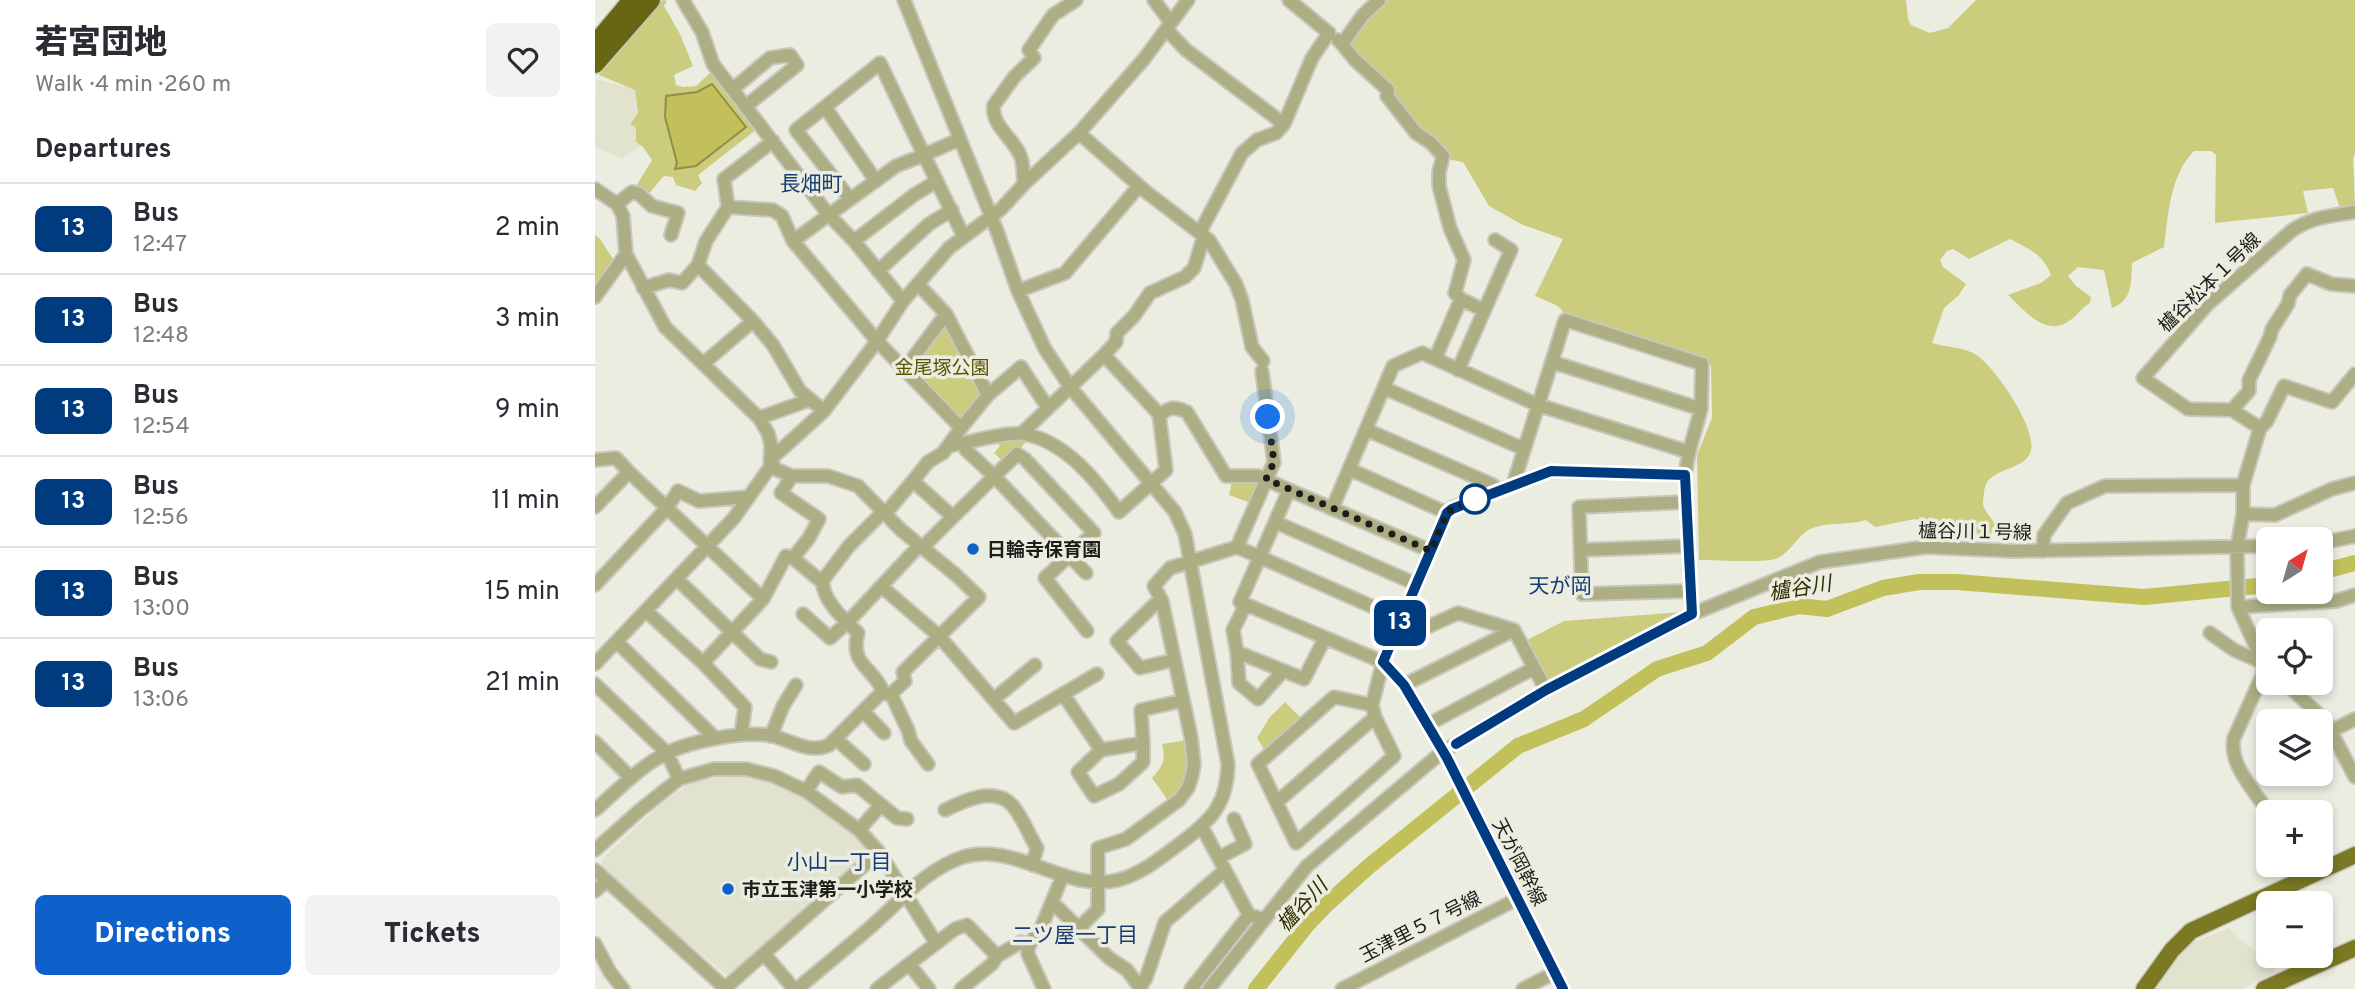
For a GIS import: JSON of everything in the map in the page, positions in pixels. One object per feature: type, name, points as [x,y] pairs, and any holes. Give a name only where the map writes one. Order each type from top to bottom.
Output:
[{"type":"highway","points":[[595,44],[632,0]]},
{"type":"highway","points":[[595,64],[650,0]]},
{"type":"main road","points":[[2333,862],[2355,855]]},
{"type":"main road","points":[[2144,989],[2172,950],[2191,931],[2292,877]]},
{"type":"main road","points":[[2264,989],[2355,948]]},
{"type":"street","points":[[683,0],[702,32],[713,64],[828,214],[903,301]]},
{"type":"street","points":[[765,955],[795,989],[945,864],[971,855],[996,855],[1063,875],[1098,882],[1118,880],[1133,874],[1202,827],[1217,810],[1224,794],[1228,764],[1185,534],[1175,512],[1071,388],[1045,349],[1018,291],[904,0]]},
{"type":"street","points":[[1024,184],[1022,158],[1010,137],[1000,127],[993,110],[994,105],[1015,76],[1040,60],[1029,50],[1053,15],[1076,0]]},
{"type":"street","points":[[1154,0],[1186,50],[1284,124]]},
{"type":"street","points":[[597,657],[617,642],[734,518],[769,467],[771,458],[824,411],[877,341],[903,301],[949,248],[990,217],[1079,133],[1169,27],[1188,0]]},
{"type":"street","points":[[1289,0],[1342,44],[1355,60],[1388,90],[1387,96],[1416,133],[1431,143],[1443,156],[1439,186],[1450,228],[1464,260],[1455,293],[1483,310]]},
{"type":"street","points":[[1342,44],[1363,15],[1379,0]]},
{"type":"street","points":[[1022,433],[1116,342],[1117,333],[1134,316],[1150,293],[1185,277],[1194,268],[1202,234],[1242,153],[1257,140],[1276,133],[1284,124],[1312,58],[1329,33]]},
{"type":"street","points":[[733,89],[770,58],[790,55],[797,65],[746,106]]},
{"type":"street","points":[[850,199],[796,130],[880,63],[964,237]]},
{"type":"street","points":[[825,107],[876,181]]},
{"type":"street","points":[[1079,133],[1139,186],[1202,234],[1219,254],[1236,284],[1252,347],[1263,366],[1274,462],[1237,547]]},
{"type":"street","points":[[793,241],[896,166],[960,139]]},
{"type":"street","points":[[643,289],[669,280],[682,284],[698,265],[706,242],[728,208],[725,179],[773,141]]},
{"type":"street","points":[[854,241],[914,195],[937,181]]},
{"type":"street","points":[[1018,291],[1065,273],[1139,186]]},
{"type":"street","points":[[595,190],[617,204],[623,216],[626,254],[666,327],[759,418],[768,433],[775,469],[792,476],[828,476],[858,486],[884,513],[979,597],[903,672],[905,681],[863,711],[829,746],[819,750],[771,736],[715,738],[667,753],[631,778],[596,808]]},
{"type":"street","points":[[617,204],[632,192],[639,194],[652,206],[678,213],[671,235]]},
{"type":"street","points":[[728,208],[773,210],[782,216],[793,241],[877,341],[961,428]]},
{"type":"street","points":[[879,271],[929,225],[952,210]]},
{"type":"street","name":"櫨谷松本１号線","points":[[2232,410],[2188,409],[2143,378],[2208,304],[2290,232],[2315,218],[2355,212]]},
{"type":"street","points":[[1458,370],[1511,250],[1495,240]]},
{"type":"street","points":[[595,297],[626,254]]},
{"type":"street","points":[[698,265],[773,345],[800,391],[824,411]]},
{"type":"street","points":[[2260,428],[2232,410],[2249,391],[2249,380],[2272,328],[2288,304],[2290,295],[2307,274],[2331,284],[2355,286]]},
{"type":"street","points":[[918,284],[947,314],[988,395]]},
{"type":"street","points":[[1435,359],[1461,299]]},
{"type":"street","points":[[904,370],[947,314]]},
{"type":"street","points":[[1513,485],[1565,320],[1702,364],[1701,408],[1685,475],[1692,614]]},
{"type":"street","points":[[702,365],[753,321]]},
{"type":"street","points":[[1332,509],[1393,366],[1422,353],[1538,405],[1689,452]]},
{"type":"street","points":[[949,446],[1022,433],[1039,438],[1069,456],[1095,478],[1119,512],[1166,470],[1159,416],[1104,355]]},
{"type":"street","points":[[1552,362],[1701,408]]},
{"type":"street","points":[[823,583],[849,546],[884,513],[928,462],[943,453],[988,395],[1021,366],[1048,408]]},
{"type":"street","points":[[2256,646],[2238,607],[2237,548],[2243,514],[2243,485],[2260,428],[2267,421],[2284,386],[2332,402],[2355,374]]},
{"type":"street","points":[[1384,388],[1524,449]]},
{"type":"street","points":[[759,418],[809,400]]},
{"type":"street","points":[[1159,416],[1168,408],[1187,412],[1226,476],[1258,476],[1431,551]]},
{"type":"street","points":[[1367,430],[1491,484],[1499,490]]},
{"type":"street","points":[[964,443],[966,450],[1086,573]]},
{"type":"street","points":[[803,614],[829,638],[848,622],[917,548],[923,547],[1017,454],[1025,459],[1094,533],[1045,578],[1087,631]]},
{"type":"street","points":[[595,460],[616,458],[763,599]]},
{"type":"street","points":[[1349,469],[1447,513]]},
{"type":"street","points":[[1277,802],[1373,711],[1383,662],[1447,513],[1551,471],[1685,475]]},
{"type":"street","points":[[595,507],[629,472]]},
{"type":"street","points":[[792,476],[781,493],[818,519],[809,538],[793,558]]},
{"type":"street","points":[[913,481],[953,517]]},
{"type":"street","points":[[2243,514],[2275,515],[2332,489],[2355,483]]},
{"type":"street","points":[[2043,551],[2044,536],[2067,503],[2105,486],[2243,485]]},
{"type":"street","points":[[1283,671],[1258,699],[1239,683],[1233,630],[1259,558],[1289,490]]},
{"type":"street","points":[[595,585],[667,508],[678,491],[699,501],[749,497]]},
{"type":"street","points":[[1686,502],[1579,507],[1582,594],[1690,591]]},
{"type":"street","points":[[1275,522],[1416,584]]},
{"type":"street","points":[[2333,541],[2355,536]]},
{"type":"street","points":[[1581,550],[1688,546]]},
{"type":"street","points":[[1080,927],[1098,909],[1098,848],[1126,839],[1179,800],[1188,788],[1194,764],[1191,737],[1181,701],[1162,601],[1154,586],[1170,568],[1237,547],[1423,629],[1458,613],[1514,630],[1546,690]]},
{"type":"street","name":"櫨谷川１号線","points":[[1209,989],[1307,866],[1445,755],[1546,690],[1692,614],[1820,562],[1926,547],[2043,551],[2256,547]]},
{"type":"street","points":[[703,663],[763,599],[786,556],[793,558],[823,583],[825,595],[858,633],[855,645],[858,657],[887,693],[908,730],[911,741],[928,764]]},
{"type":"street","points":[[677,579],[760,659],[772,662]]},
{"type":"street","points":[[882,587],[939,636],[1014,723],[1097,674]]},
{"type":"street","points":[[2238,607],[2336,601],[2355,595]]},
{"type":"street","points":[[1162,601],[1155,604],[1117,641],[1140,668],[1174,660]]},
{"type":"street","points":[[1243,603],[1383,662]]},
{"type":"street","points":[[646,611],[703,663],[745,707],[741,735]]},
{"type":"street","points":[[1404,685],[1514,630]]},
{"type":"street","points":[[2210,633],[2234,650],[2256,660]]},
{"type":"street","points":[[1237,652],[1304,679],[1325,638]]},
{"type":"street","points":[[617,642],[715,738]]},
{"type":"street","name":"天が岡幹線","points":[[1383,662],[1404,685],[1445,755],[1563,989]]},
{"type":"street","points":[[994,699],[1035,666]]},
{"type":"street","points":[[1427,725],[1534,668]]},
{"type":"street","points":[[595,684],[667,753],[680,779]]},
{"type":"street","points":[[771,736],[783,706],[796,685]]},
{"type":"street","points":[[2256,689],[2232,748],[2234,759],[2260,800]]},
{"type":"street","points":[[1063,694],[1101,750]]},
{"type":"street","points":[[2298,695],[2313,709]]},
{"type":"street","points":[[1334,697],[1373,711],[1394,756],[1296,843],[1277,802],[1258,764],[1334,697]]},
{"type":"street","points":[[1143,743],[1101,750],[1078,772],[1094,796],[1119,784],[1143,762],[1143,743],[1141,710],[1181,701]]},
{"type":"street","points":[[863,711],[884,733]]},
{"type":"street","points":[[2333,730],[2355,719]]},
{"type":"street","points":[[2333,735],[2355,777]]},
{"type":"street","points":[[836,739],[864,764]]},
{"type":"street","points":[[595,742],[631,778]]},
{"type":"street","points":[[595,850],[680,779],[714,769],[746,769],[775,776],[806,791],[859,830],[879,852],[936,943]]},
{"type":"street","points":[[806,791],[819,772],[842,787],[857,785],[897,818],[907,819]]},
{"type":"street","points":[[945,810],[969,798],[991,796],[1011,804],[1037,848],[1032,864]]},
{"type":"street","points":[[859,830],[881,805]]},
{"type":"street","points":[[1220,857],[1245,844],[1234,819]]},
{"type":"street","points":[[1202,827],[1249,915],[1263,919]]},
{"type":"street","points":[[595,870],[725,989],[879,852]]},
{"type":"street","points":[[1052,902],[1109,958],[1127,970],[1140,989],[1165,922],[1225,870]]},
{"type":"street","points":[[1044,989],[1028,954],[1028,947],[1041,928],[1063,875]]},
{"type":"street","points":[[595,891],[606,881]]},
{"type":"street","name":"玉津里５７号線","points":[[1345,988],[1517,899]]},
{"type":"street","points":[[1191,989],[1249,915]]},
{"type":"street","points":[[877,989],[954,929],[967,925],[997,956]]},
{"type":"street","points":[[961,989],[992,964],[997,956],[1021,942],[1028,947]]},
{"type":"street","points":[[595,944],[623,989]]},
{"type":"street","points":[[909,964],[929,989]]},
{"type":"street","points":[[1523,989],[1555,973]]},
{"type":"shaded area","points":[[596,79],[635,89],[637,113],[630,124],[636,128],[636,142],[641,145],[622,159],[595,147]]},
{"type":"shaded area","points":[[712,84],[746,127],[696,166],[675,169],[677,163],[665,117],[666,96],[697,92]]},
{"type":"shaded area","name":"市立玉津第一小学校","points":[[741,775],[766,780],[791,790],[847,827],[870,852],[731,975],[725,974],[651,912],[602,867],[602,859],[665,800],[689,784]]},
{"type":"shaded area","points":[[2228,928],[2256,952],[2256,968],[2275,968],[2276,972],[2242,989],[2155,989],[2190,944]]},
{"type":"green space","points":[[663,0],[667,1],[664,6],[680,34],[693,66],[674,75],[676,85],[696,86],[710,73],[711,68],[757,129],[698,175],[702,183],[695,191],[676,185],[673,177],[664,176],[646,197],[635,188],[652,160],[636,142],[636,128],[630,124],[638,113],[635,90],[599,75]]},
{"type":"green space","points":[[1384,0],[1906,0],[1911,25],[1930,33],[1948,28],[1976,0],[2355,0],[2355,206],[2340,208],[2333,188],[2303,191],[2308,213],[2215,223],[2216,155],[2211,151],[2194,151],[2175,183],[2164,247],[2132,263],[2129,290],[2124,300],[2112,308],[2104,270],[2078,267],[2068,276],[2091,297],[2090,303],[2072,319],[2052,326],[2036,320],[2008,295],[2041,283],[2051,275],[2040,257],[2029,249],[2010,239],[1969,259],[1953,249],[1947,251],[1940,260],[1943,267],[1966,284],[1959,295],[1944,308],[1932,343],[1967,350],[1986,363],[2016,404],[2030,434],[2031,447],[2028,457],[1998,473],[1985,487],[1983,504],[1995,528],[1991,536],[1915,519],[1875,527],[1866,520],[1813,528],[1803,534],[1786,553],[1775,559],[1699,560],[1697,455],[1712,418],[1711,366],[1705,357],[1564,313],[1558,306],[1535,296],[1563,239],[1523,225],[1489,206],[1463,162],[1446,159],[1445,151],[1419,126],[1388,86],[1347,43]]},
{"type":"green space","points":[[595,235],[615,262],[595,290]]},
{"type":"green space","name":"金尾塚公園","points":[[947,323],[984,395],[965,417],[960,418],[911,369]]},
{"type":"green space","points":[[1014,439],[1026,442],[1005,463],[994,453],[1000,446],[996,442]]},
{"type":"green space","points":[[1255,480],[1259,483],[1251,503],[1229,495],[1232,482]]},
{"type":"green space","points":[[1682,612],[1554,680],[1549,679],[1527,640],[1564,621]]},
{"type":"green space","points":[[1285,702],[1301,718],[1265,751],[1257,738],[1270,717]]},
{"type":"green space","points":[[1188,740],[1189,774],[1170,803],[1152,778],[1163,762],[1162,744]]},
{"type":"waterway","name":"櫨谷川","points":[[2333,569],[2355,563]]},
{"type":"waterway","name":"櫨谷川","points":[[1256,989],[1326,905],[1368,867],[1518,746],[1584,719],[1657,669],[1707,653],[1754,617],[1799,606],[1827,609],[1883,588],[1919,582],[1957,582],[2144,597],[2256,586]]},
{"type":"bus line","name":"13","points":[[1456,744],[1546,690],[1692,614],[1685,475],[1551,471],[1452,509],[1447,513],[1383,662],[1404,685],[1447,758],[1563,989]]},
{"type":"place","name":"日輪寺保育園","points":[[973,549]]},
{"type":"place","name":"市立玉津第一小学校","points":[[728,889]]},
{"type":"district","name":"長畑町","points":[[811,184]]},
{"type":"district","name":"天が岡","points":[[1560,586]]},
{"type":"district","name":"小山一丁目","points":[[839,862]]},
{"type":"district","name":"二ツ屋一丁目","points":[[1075,935]]},
{"type":"route","points":[[1268,417],[1274,462],[1266,479],[1431,551],[1447,513],[1475,499]]}]
